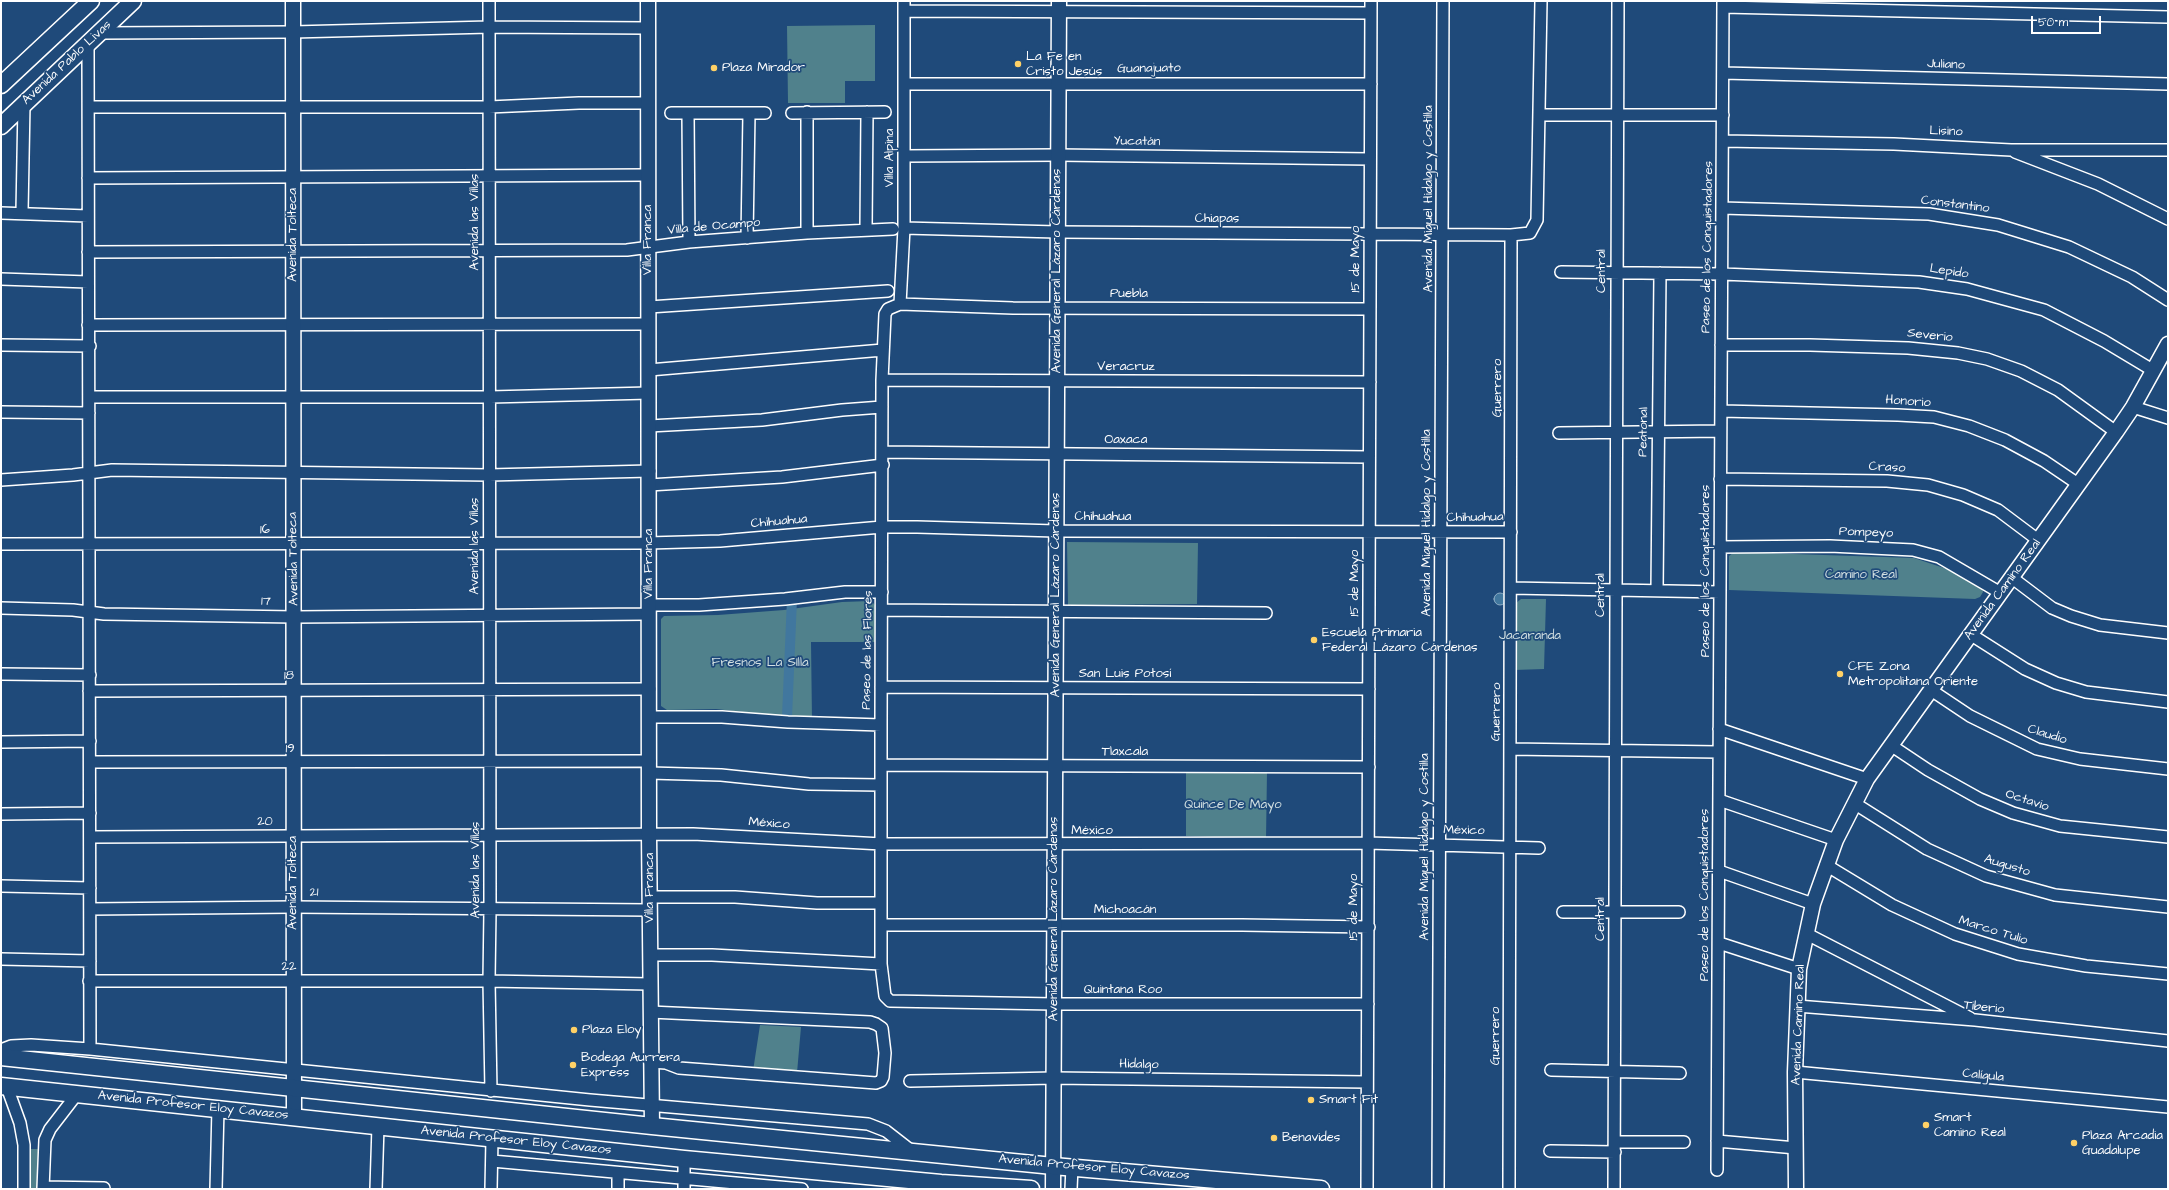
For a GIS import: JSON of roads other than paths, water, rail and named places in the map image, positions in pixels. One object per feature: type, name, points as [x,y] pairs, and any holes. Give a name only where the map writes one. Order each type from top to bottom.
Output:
[{"type":"main road","points":[[1,85],[91,1]]},
{"type":"main road","name":"Avenida Pablo Livas","points":[[1,126],[133,1]]},
{"type":"main road","name":"Avenida Profesor Eloy Cavazos","points":[[1,1057],[652,1126],[1053,1166],[1322,1189]]},
{"type":"main road","name":"Avenida Profesor Eloy Cavazos","points":[[4,1086],[941,1186],[1031,1189]]},
{"type":"street","name":"Avenida Tolteca","points":[[293,1],[293,471],[295,617],[293,763],[294,1116]]},
{"type":"street","name":"Avenida las Villas","points":[[489,1],[489,981],[491,1091]]},
{"type":"street","name":"Villa Franca","points":[[648,1],[647,103],[650,478],[648,543],[650,689],[649,835],[650,1062],[652,1126]]},
{"type":"street","name":"15 de Mayo","points":[[1367,1189],[1371,1]]},
{"type":"street","name":"Avenida Miguel Hidalgo y Costilla","points":[[1438,1189],[1438,844],[1443,1]]},
{"type":"street","points":[[1541,1],[1540,115],[1723,115]]},
{"type":"street","name":"Central","points":[[1614,1189],[1615,432],[1618,1]]},
{"type":"street","points":[[1723,4],[2168,17]]},
{"type":"street","name":"Paseo de los Conquistadores","points":[[1717,1170],[1723,4]]},
{"type":"street","points":[[904,6],[1059,6],[1371,13]]},
{"type":"street","name":"Villa Alpina","points":[[900,304],[898,229],[904,156],[904,6]]},
{"type":"street","name":"Avenida General Lázaro Cárdenas","points":[[1053,1189],[1054,845],[1056,766],[1056,308],[1059,6]]},
{"type":"street","points":[[100,33],[293,32],[489,27],[648,28]]},
{"type":"street","points":[[88,45],[88,325],[90,346],[90,1050]]},
{"type":"street","name":"Juliano","points":[[1723,73],[2168,84]]},
{"type":"street","name":"Guanajuato","points":[[904,84],[1058,85],[1178,82],[1371,84]]},
{"type":"street","points":[[89,107],[489,107],[579,103],[647,103]]},
{"type":"street","points":[[22,212],[24,104]]},
{"type":"street","points":[[807,112],[807,233]]},
{"type":"street","points":[[866,230],[867,112]]},
{"type":"street","points":[[792,113],[885,112]]},
{"type":"street","points":[[671,113],[765,113]]},
{"type":"street","points":[[688,113],[688,242]]},
{"type":"street","points":[[747,238],[749,113]]},
{"type":"street","name":"Chiapas","points":[[898,229],[1057,232],[1511,235],[1530,232],[1537,220],[1540,115]]},
{"type":"street","name":"Lisino","points":[[1723,141],[1894,144],[2011,150],[2082,148],[2168,150]]},
{"type":"street","points":[[2011,150],[2098,184],[2168,219]]},
{"type":"street","name":"Yucatán","points":[[904,156],[1058,155],[1370,159]]},
{"type":"street","points":[[88,178],[648,175]]},
{"type":"street","name":"Constantino","points":[[1722,208],[1928,214],[1998,225],[2069,247],[2132,277],[2168,300]]},
{"type":"street","points":[[1,213],[22,212],[88,216]]},
{"type":"street","name":"Villa de Ocampo","points":[[88,252],[648,249],[688,242],[807,233],[898,229]]},
{"type":"street","name":"Guerrero","points":[[1509,1189],[1511,235]]},
{"type":"street","name":"Lepido","points":[[1561,272],[1722,274],[1919,282],[1967,289],[2044,310],[2104,341],[2154,371]]},
{"type":"street","name":"Peatonal","points":[[1657,591],[1660,273]]},
{"type":"street","points":[[1,279],[88,282]]},
{"type":"street","points":[[649,307],[888,291]]},
{"type":"street","name":"Puebla","points":[[888,309],[900,304],[1056,308],[1370,309]]},
{"type":"street","name":"Paseo de las Flores","points":[[884,992],[881,964],[882,380],[885,314],[888,309]]},
{"type":"street","points":[[88,325],[649,324]]},
{"type":"street","points":[[1,345],[90,346]]},
{"type":"street","name":"Severio","points":[[1721,345],[1810,345],[1908,348],[1987,359],[2021,371],[2058,390],[2116,432]]},
{"type":"street","name":"Avenida Camino Real","points":[[1796,1189],[1796,1072],[1799,969],[1813,904],[1836,840],[1867,779],[1892,746],[1999,592],[2116,432],[2133,407],[2167,347]]},
{"type":"street","points":[[649,370],[883,350]]},
{"type":"street","name":"Veracruz","points":[[882,380],[1370,382]]},
{"type":"street","points":[[89,397],[490,397],[649,393]]},
{"type":"street","points":[[2133,407],[2168,418]]},
{"type":"street","points":[[649,426],[749,421],[842,410],[882,408]]},
{"type":"street","name":"Honorio","points":[[1721,411],[1898,414],[1934,417],[1969,426],[2005,440],[2044,461],[2078,484]]},
{"type":"street","points":[[1,412],[89,413]]},
{"type":"street","points":[[1559,433],[1720,431]]},
{"type":"street","name":"Oaxaca","points":[[883,452],[1369,457]]},
{"type":"street","points":[[1,480],[112,470],[293,471],[650,478],[782,477],[883,465]]},
{"type":"street","name":"Craso","points":[[1720,479],[1888,481],[1928,485],[1963,495],[1998,510],[2038,540]]},
{"type":"street","name":"Chihuahua","points":[[489,543],[648,543],[720,541],[882,527],[1056,531],[1511,532]]},
{"type":"street","name":"16","points":[[1,544],[489,543]]},
{"type":"street","name":"Pompeyo","points":[[1720,547],[1830,546],[1913,550],[1939,557],[1999,592]]},
{"type":"street","points":[[2011,577],[2052,608],[2071,616],[2100,624],[2168,633]]},
{"type":"street","points":[[1511,588],[1720,592]]},
{"type":"street","name":"17","points":[[1,608],[104,614],[295,617],[489,616],[649,609],[792,599],[845,592],[882,592]]},
{"type":"street","points":[[882,610],[1266,613]]},
{"type":"street","points":[[1970,634],[2025,669],[2056,683],[2086,692],[2168,702]]},
{"type":"street","points":[[1,674],[90,675]]},
{"type":"street","name":"San Luis Potosí","points":[[881,687],[1369,689]]},
{"type":"street","name":"18","points":[[89,690],[490,688],[650,689]]},
{"type":"street","name":"Claudio","points":[[1931,690],[1970,716],[2037,749],[2087,760],[2168,769]]},
{"type":"street","points":[[650,717],[722,717],[881,725]]},
{"type":"street","points":[[1719,729],[1867,779]]},
{"type":"street","points":[[1,742],[90,741]]},
{"type":"street","name":"Octavio","points":[[1892,746],[1928,770],[1980,799],[2013,814],[2060,826],[2168,837]]},
{"type":"street","points":[[1510,749],[1718,752]]},
{"type":"street","name":"19","points":[[90,762],[293,763],[490,761],[650,767],[810,784],[881,785]]},
{"type":"street","name":"Tlaxcala","points":[[881,764],[1056,766],[1369,766]]},
{"type":"street","points":[[1719,800],[1836,840]]},
{"type":"street","name":"Augusto","points":[[1854,803],[1927,848],[1986,876],[2055,895],[2168,906]]},
{"type":"street","points":[[1,814],[90,813]]},
{"type":"street","name":"20","points":[[90,837],[293,835],[490,836]]},
{"type":"street","name":"México","points":[[490,836],[701,835],[882,844],[1054,845],[1368,843],[1538,848]]},
{"type":"street","name":"Marco Tulio","points":[[1826,865],[1899,908],[1955,934],[2018,954],[2086,966],[2168,974]]},
{"type":"street","points":[[1719,871],[1813,904]]},
{"type":"street","points":[[1,886],[90,888]]},
{"type":"street","points":[[650,904],[735,897],[817,903],[881,903]]},
{"type":"street","name":"21","points":[[90,909],[293,907],[490,910],[650,904]]},
{"type":"street","points":[[1563,912],[1679,912]]},
{"type":"street","name":"Michoacán","points":[[882,925],[1054,924],[1369,927]]},
{"type":"street","points":[[1807,934],[1975,1020]]},
{"type":"street","points":[[1719,943],[1799,969]]},
{"type":"street","points":[[650,955],[712,955],[881,964]]},
{"type":"street","points":[[1,959],[90,961]]},
{"type":"street","name":"22","points":[[89,981],[489,981],[650,984]]},
{"type":"street","name":"Quintana Roo","points":[[884,992],[887,999],[896,1002],[1054,1004],[1368,1004]]},
{"type":"street","name":"Tiberio","points":[[1797,1006],[1975,1020],[2168,1041]]},
{"type":"street","points":[[650,1012],[870,1022],[879,1025],[884,1035],[883,1077],[881,1082],[876,1083],[679,1068],[666,1063],[650,1062]]},
{"type":"street","points":[[1,1050],[11,1046],[31,1045],[90,1050],[491,1091],[868,1124],[886,1131],[914,1152]]},
{"type":"street","points":[[1551,1070],[1680,1073]]},
{"type":"street","name":"Calígula","points":[[1796,1072],[2168,1107]]},
{"type":"street","name":"Hidalgo","points":[[910,1081],[1054,1078],[1367,1082]]},
{"type":"street","points":[[4,1086],[20,1123],[24,1145],[24,1189]]},
{"type":"street","points":[[77,1094],[50,1129],[45,1140],[43,1188],[104,1188]]},
{"type":"street","points":[[216,1189],[218,1108]]},
{"type":"street","points":[[376,1189],[378,1126]]},
{"type":"street","points":[[491,1189],[492,1139]]},
{"type":"street","points":[[1717,1141],[1796,1148]]},
{"type":"street","points":[[1550,1151],[1684,1142]]},
{"type":"street","points":[[684,1159],[684,1184]]},
{"type":"street","points":[[492,1161],[618,1173],[684,1184],[802,1189]]},
{"type":"street","points":[[1072,1167],[1072,1189]]},
{"type":"street","points":[[618,1173],[618,1189]]},
{"type":"water","points":[[1500,593],[1504,595],[1506,599],[1504,603],[1500,605],[1496,603],[1494,599],[1496,595]]},
{"type":"waterway","points":[[787,717],[792,599]]},
{"type":"place","name":"La Fe en Cristo Jesús","points":[[1018,64]]},
{"type":"place","name":"Plaza Mirador","points":[[714,68]]},
{"type":"place","name":"Escuela Primaria Federal Lázaro Cárdenas","points":[[1314,640]]},
{"type":"place","name":"CFE Zona Metropolitana Oriente","points":[[1840,674]]},
{"type":"place","name":"Plaza Eloy","points":[[574,1030]]},
{"type":"place","name":"Bodega Aurrera Express","points":[[573,1065]]},
{"type":"place","name":"Smart Fit","points":[[1311,1100]]},
{"type":"place","name":"Smart Camino Real","points":[[1926,1125]]},
{"type":"place","name":"Benavides","points":[[1274,1138]]},
{"type":"place","name":"Plaza Arcadia Guadalupe","points":[[2074,1143]]},
{"type":"park label","name":"Camino Real","points":[[1861,575]]},
{"type":"park label","name":"Jacaranda","points":[[1530,636]]},
{"type":"park label","name":"Fresnos La SIlla","points":[[760,663]]},
{"type":"park label","name":"Quince De Mayo","points":[[1233,805]]}]
